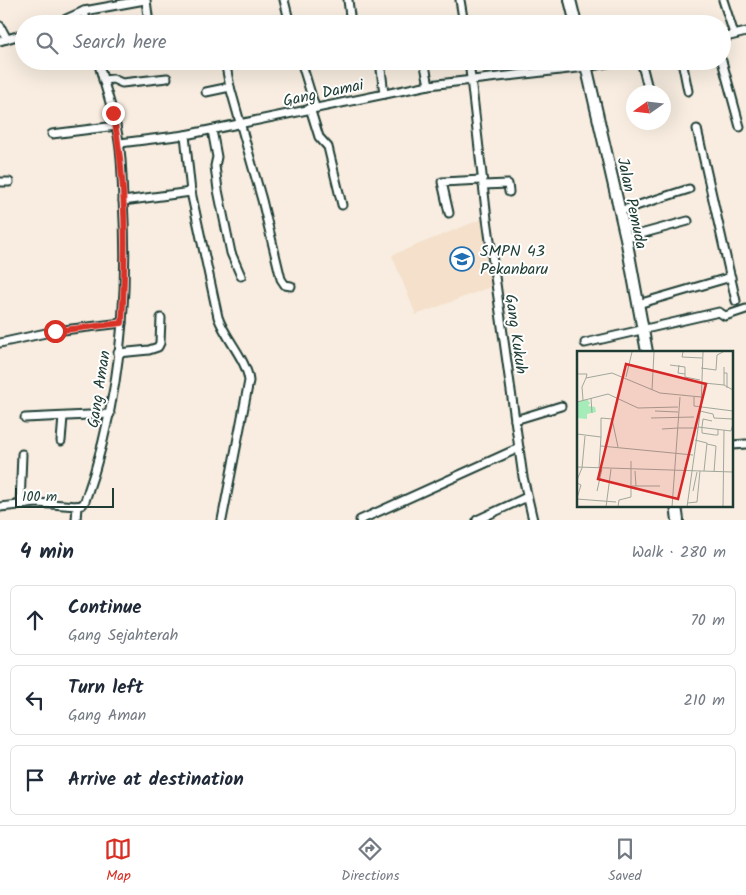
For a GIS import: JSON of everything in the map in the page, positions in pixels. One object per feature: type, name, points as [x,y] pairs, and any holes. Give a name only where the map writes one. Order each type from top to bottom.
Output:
[{"type":"main road","points":[[570,0],[574,15]]},
{"type":"main road","name":"Jalan Pemuda","points":[[587,70],[626,238],[647,351]]},
{"type":"street","points":[[75,15],[84,11],[146,0],[148,15]]},
{"type":"street","points":[[284,0],[288,15]]},
{"type":"street","points":[[348,0],[350,15]]},
{"type":"street","points":[[460,0],[462,15]]},
{"type":"street","points":[[723,0],[728,15]]},
{"type":"street","points":[[84,11],[85,15]]},
{"type":"street","points":[[731,25],[734,34]]},
{"type":"street","points":[[0,26],[3,40]]},
{"type":"street","points":[[731,35],[746,32]]},
{"type":"street","name":"Gang Aman","points":[[77,506],[82,505],[98,465],[110,414],[122,323],[125,272],[120,143],[100,70]]},
{"type":"street","points":[[227,70],[281,279],[285,286],[291,286]]},
{"type":"street","points":[[303,70],[319,137],[328,147],[342,205]]},
{"type":"street","points":[[381,70],[384,94]]},
{"type":"street","points":[[426,70],[429,85]]},
{"type":"street","name":"Gang Kukuh","points":[[470,70],[482,182],[515,420],[527,497],[533,520]]},
{"type":"street","name":"Gang Damai","points":[[120,143],[212,130],[429,85],[540,70]]},
{"type":"street","points":[[643,70],[647,85]]},
{"type":"street","points":[[684,70],[688,91]]},
{"type":"street","points":[[724,70],[740,127]]},
{"type":"street","points":[[103,80],[113,80],[122,83],[166,78]]},
{"type":"street","points":[[206,92],[230,87]]},
{"type":"street","points":[[52,134],[116,126]]},
{"type":"street","points":[[697,129],[736,301]]},
{"type":"street","points":[[212,130],[217,157],[215,166],[218,190],[231,252],[242,276]]},
{"type":"street","points":[[185,135],[192,192],[205,262],[218,317],[224,332],[245,368],[249,381],[222,520]]},
{"type":"street","points":[[0,182],[9,182]]},
{"type":"street","points":[[449,213],[442,182],[508,184],[509,192]]},
{"type":"street","points":[[620,211],[689,190]]},
{"type":"street","points":[[123,201],[192,192]]},
{"type":"street","points":[[626,238],[688,221]]},
{"type":"street","points":[[638,304],[731,277]]},
{"type":"street","points":[[585,343],[643,328],[719,312],[724,316],[746,309]]},
{"type":"street","points":[[118,353],[149,350],[158,347],[160,343],[161,318]]},
{"type":"street","points":[[0,343],[55,331],[122,323]]},
{"type":"street","points":[[515,420],[561,406]]},
{"type":"street","points":[[25,418],[110,414]]},
{"type":"street","points":[[61,441],[64,417]]},
{"type":"street","points":[[360,520],[519,448]]},
{"type":"street","points":[[20,505],[22,454]]},
{"type":"street","points":[[477,520],[527,497]]},
{"type":"street","points":[[0,507],[37,503],[77,506],[76,520]]},
{"type":"shaded area","points":[[482,219],[493,286],[416,315],[392,255]]},
{"type":"place","name":"SMPN 43 Pekanbaru","points":[[462,259]]},
{"type":"route","points":[[55,331],[122,323],[125,228],[120,143],[113,113]]}]
